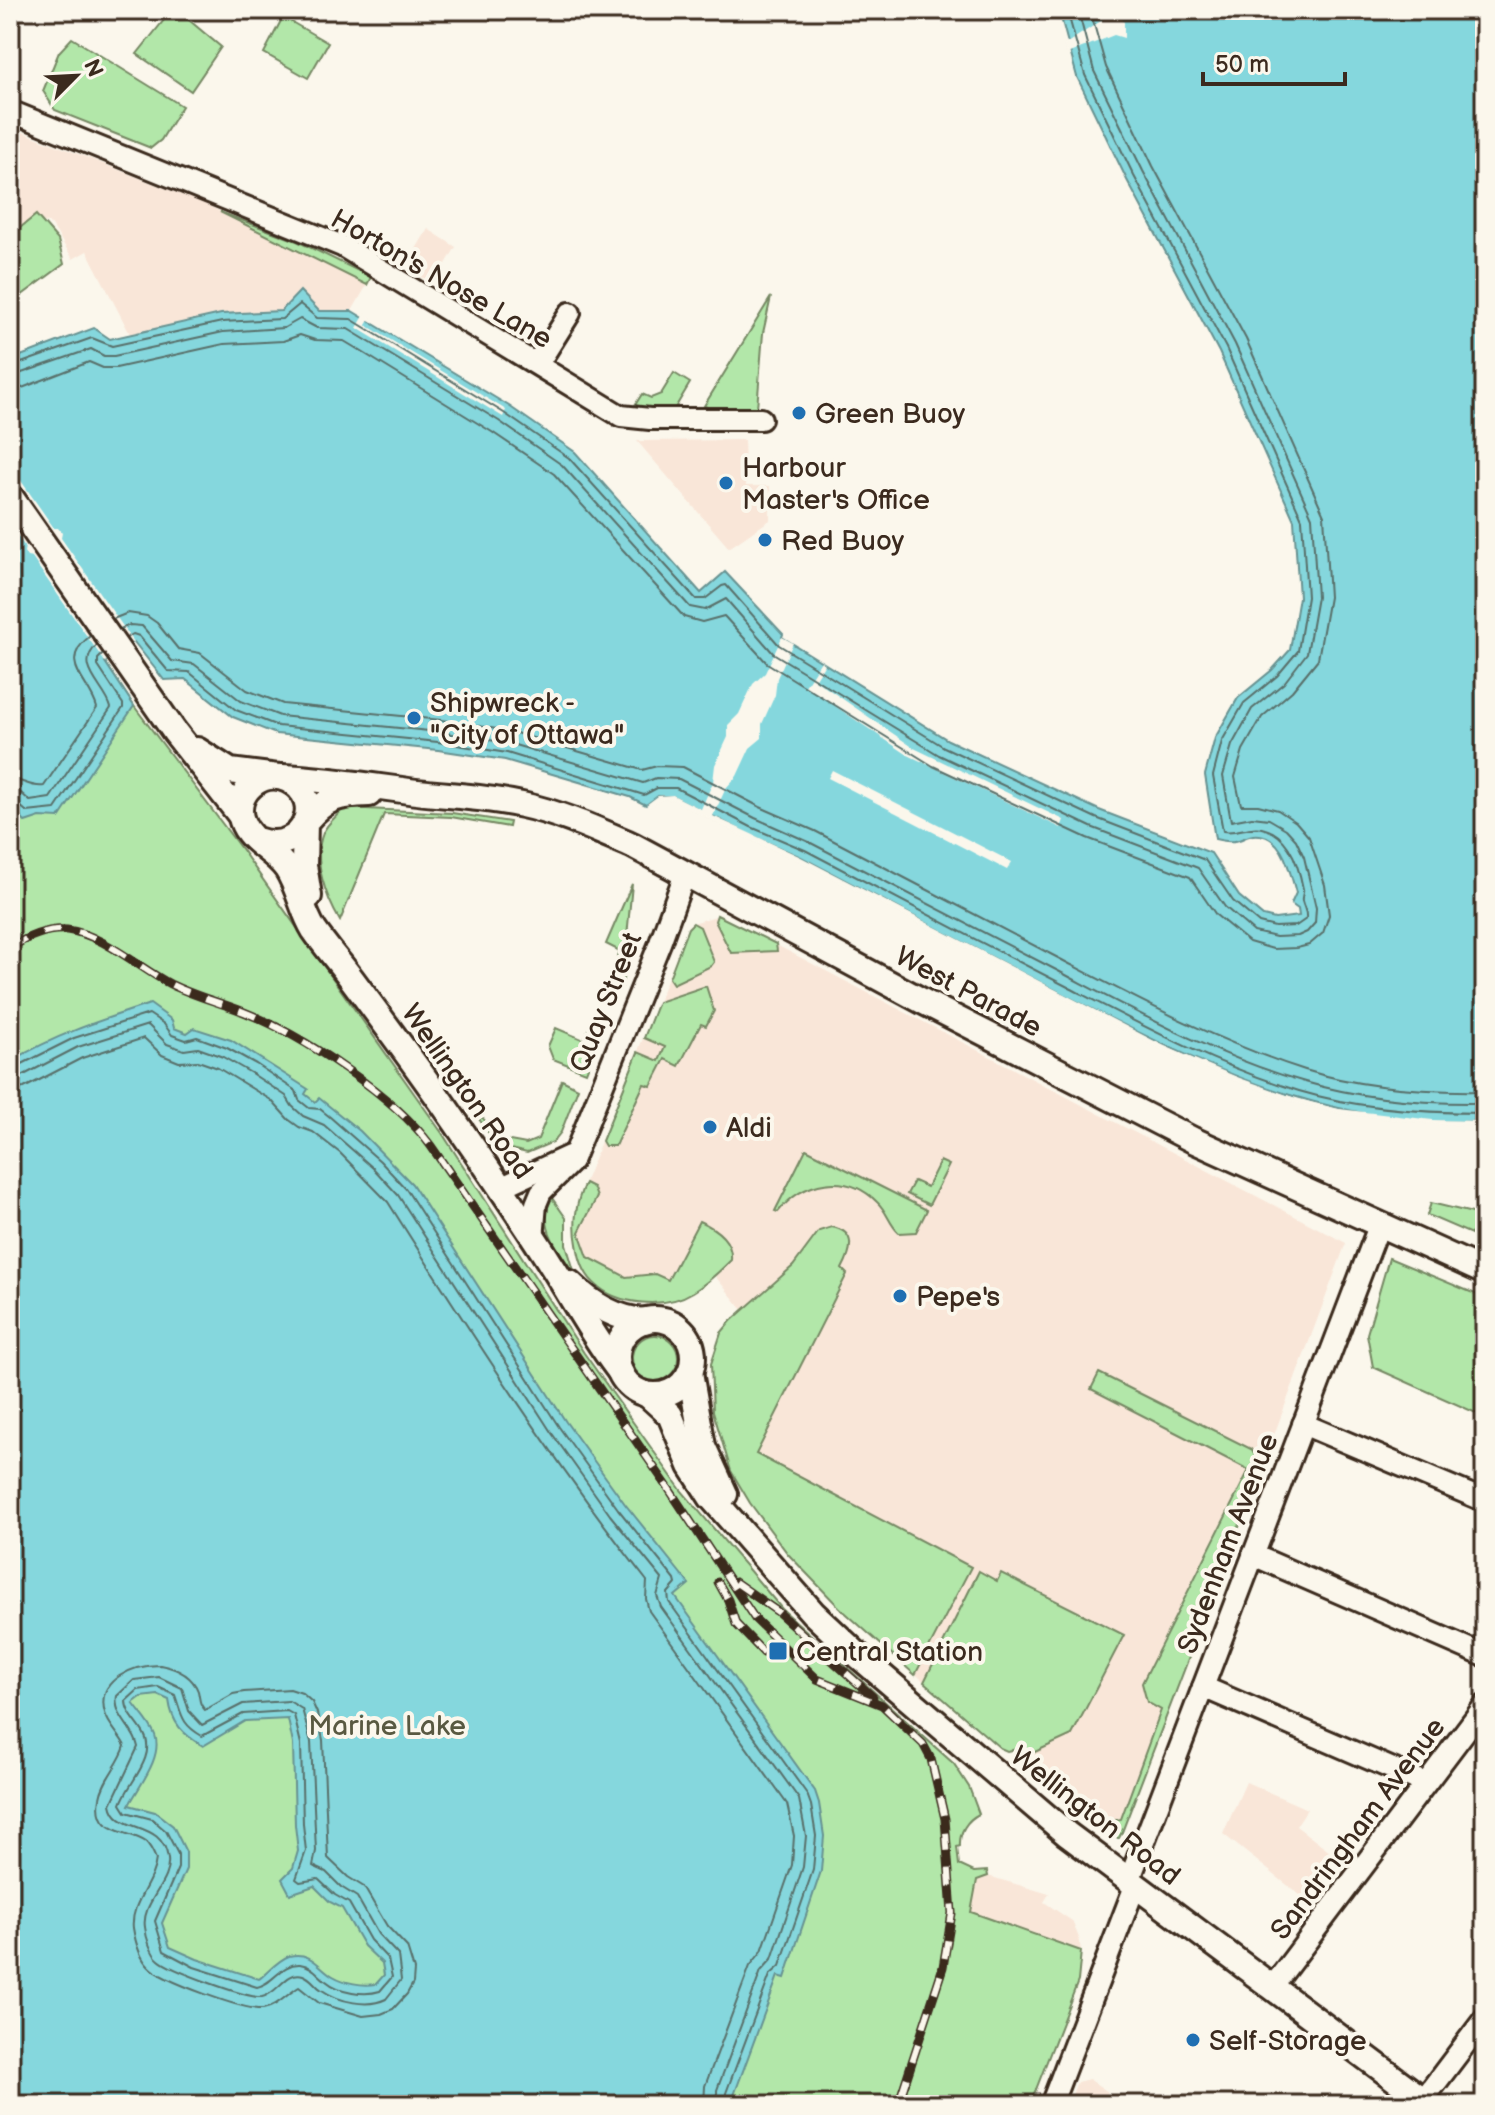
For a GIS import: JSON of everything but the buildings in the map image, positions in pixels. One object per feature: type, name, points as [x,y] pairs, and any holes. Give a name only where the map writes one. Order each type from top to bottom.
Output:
[{"type":"main road","points":[[10,496],[174,731],[240,815],[245,829],[288,871],[305,914],[333,953]]},
{"type":"main road","name":"West Parade","points":[[174,731],[203,755],[230,771],[332,779],[524,805],[605,834],[1193,1140],[1485,1272]]},
{"type":"main road","points":[[240,815],[244,793],[261,779],[277,777],[298,787],[303,794],[308,812],[305,885],[313,911],[333,953]]},
{"type":"main road","name":"West Parade","points":[[306,822],[320,806],[337,797],[419,792]]},
{"type":"main road","points":[[257,840],[279,844],[299,833],[306,822]]},
{"type":"main road","name":"Wellington Road","points":[[333,953],[500,1188],[551,1265],[596,1342],[621,1373]]},
{"type":"main road","name":"Wellington Road","points":[[551,1265],[583,1296],[601,1308],[632,1320],[645,1321]]},
{"type":"main road","points":[[645,1321],[669,1322],[685,1334],[693,1353],[690,1372],[673,1391],[648,1395],[627,1383],[621,1373],[618,1363],[621,1342],[627,1332],[645,1321]]},
{"type":"main road","name":"Wellington Road","points":[[690,1372],[703,1446],[751,1542]]},
{"type":"main road","name":"Wellington Road","points":[[648,1395],[670,1415],[691,1466],[711,1497],[813,1613],[861,1658],[1015,1791],[1132,1884],[1273,1986],[1426,2103]]},
{"type":"street","name":"Horton's Nose Lane","points":[[10,111],[342,246],[621,416],[635,419],[761,419]]},
{"type":"street","points":[[532,361],[543,356],[570,313]]},
{"type":"street","name":"Quay Street","points":[[533,1239],[533,1218],[541,1192],[567,1168],[575,1151],[685,874]]},
{"type":"street","points":[[500,1188],[575,1151]]},
{"type":"street","name":"Sydenham Avenue","points":[[1051,2105],[1203,1687],[1379,1226]]},
{"type":"street","points":[[1303,1424],[1485,1501]]},
{"type":"street","points":[[1253,1555],[1485,1656]]},
{"type":"street","points":[[1203,1687],[1425,1783]]},
{"type":"street","name":"Sandringham Avenue","points":[[1273,1986],[1485,1705]]},
{"type":"street","points":[[1426,2103],[1485,2018]]},
{"type":"shaded area","points":[[10,127],[205,204],[367,285],[352,311],[319,311],[300,291],[281,311],[221,314],[130,334],[87,251],[73,259],[51,224],[36,216],[10,236]]},
{"type":"shaded area","points":[[428,229],[456,247],[434,284],[405,267]]},
{"type":"shaded area","points":[[744,440],[746,486],[770,486],[770,520],[729,548],[637,441]]},
{"type":"shaded area","points":[[719,915],[1346,1243],[1262,1467],[1161,1710],[1121,1819],[1104,1823],[1018,1749],[1007,1751],[1000,1748],[839,1607],[788,1554],[740,1487],[718,1431],[711,1399],[711,1364],[721,1333],[743,1310],[714,1275],[683,1297],[644,1303],[604,1292],[587,1276],[575,1233],[581,1191],[688,928],[693,923]]},
{"type":"shaded area","points":[[1246,1782],[1307,1809],[1296,1826],[1343,1862],[1310,1903],[1223,1834]]},
{"type":"shaded area","points":[[988,1876],[1049,1894],[1044,1902],[1072,1921],[1081,1951],[971,1912],[977,1879]]},
{"type":"shaded area","points":[[1089,2079],[1108,2092],[1103,2105],[1085,2105],[1070,2100],[1077,2082]]},
{"type":"green space","points":[[172,10],[177,10],[221,47],[191,91],[137,54]]},
{"type":"green space","points":[[283,17],[328,43],[308,78],[264,53]]},
{"type":"green space","points":[[72,38],[182,106],[161,140],[151,148],[55,110],[43,91],[59,52]]},
{"type":"green space","points":[[220,212],[297,241],[371,277],[367,285]]},
{"type":"green space","points":[[36,215],[58,240],[64,264],[10,304],[10,236]]},
{"type":"green space","points":[[771,297],[763,333],[757,408],[704,406]]},
{"type":"green space","points":[[674,373],[690,383],[672,413],[630,413],[642,394],[651,398],[661,394]]},
{"type":"green space","name":"Marine Lake","points":[[10,623],[105,662],[442,1133],[584,1353],[681,1490],[782,1609],[954,1764],[969,1787],[979,1814],[962,1831],[960,1846],[957,1847],[959,1865],[974,1872],[987,1871],[988,1876],[977,1880],[971,1912],[1081,1951],[1078,1981],[1030,2105],[10,2105]]},
{"type":"green space","points":[[344,808],[452,813],[510,822],[509,827],[451,817],[384,814],[340,921],[326,890],[319,855],[325,829]]},
{"type":"green space","points":[[632,884],[622,986],[616,990],[606,987],[620,951],[606,944]]},
{"type":"green space","points":[[717,915],[776,944],[777,951],[731,953],[715,921]]},
{"type":"green space","points":[[693,923],[700,927],[714,962],[673,984],[669,978],[688,928]]},
{"type":"green space","points":[[706,986],[714,1011],[706,1026],[701,1024],[679,1066],[665,1059],[651,1086],[644,1084],[615,1146],[605,1146],[602,1141],[638,1052],[659,1061],[665,1047],[644,1038],[658,1002]]},
{"type":"green space","points":[[594,1016],[605,1024],[586,1072],[553,1059],[548,1046],[556,1028],[584,1040]]},
{"type":"green space","points":[[562,1080],[578,1088],[561,1132],[553,1142],[527,1153],[498,1146],[479,1119],[482,1117],[499,1139],[526,1144],[538,1139]]},
{"type":"green space","points":[[806,1149],[927,1210],[916,1232],[899,1233],[883,1209],[865,1192],[839,1183],[812,1187],[788,1201],[778,1212],[775,1211]]},
{"type":"green space","points":[[940,1161],[949,1165],[929,1205],[907,1194],[914,1181],[927,1187]]},
{"type":"green space","points":[[585,1183],[593,1187],[597,1197],[579,1232],[588,1257],[626,1277],[655,1274],[668,1280],[699,1221],[717,1231],[726,1241],[731,1260],[698,1289],[669,1301],[628,1300],[604,1291],[587,1275],[578,1249],[576,1213]]},
{"type":"green space","points":[[552,1198],[566,1218],[566,1244],[575,1274],[548,1229],[548,1208]]},
{"type":"green space","points":[[1431,1203],[1485,1216],[1485,1240],[1427,1215]]},
{"type":"green space","points":[[832,1227],[846,1233],[849,1238],[850,1250],[842,1269],[847,1274],[756,1454],[971,1567],[915,1675],[839,1607],[788,1554],[750,1503],[731,1471],[713,1411],[711,1364],[721,1333],[793,1266],[819,1231]]},
{"type":"green space","points":[[1389,1258],[1485,1298],[1485,1417],[1373,1367],[1367,1334]]},
{"type":"green space","points":[[655,1335],[672,1341],[678,1358],[672,1375],[655,1381],[638,1375],[632,1358],[638,1341]]},
{"type":"green space","points":[[1099,1373],[1251,1449],[1262,1467],[1119,1838],[1113,1838],[1058,1793],[1062,1788],[1104,1823],[1121,1819],[1161,1710],[1147,1702],[1142,1683],[1249,1470],[1091,1389]]},
{"type":"green space","points":[[979,1571],[997,1581],[1001,1573],[1124,1635],[1072,1735],[1026,1756],[1017,1749],[1007,1751],[1000,1748],[924,1682]]},
{"type":"water","points":[[1059,10],[1485,10],[1485,1121],[1426,1121],[1369,1114],[1261,1086],[1158,1042],[801,857],[673,796],[658,796],[646,805],[630,797],[505,760],[276,734],[233,717],[185,679],[164,680],[134,642],[105,662],[134,706],[59,818],[40,817],[25,822],[10,806],[10,360],[94,328],[110,339],[221,314],[281,311],[300,291],[319,311],[352,311],[509,406],[575,452],[701,593],[725,572],[783,634],[782,637],[948,740],[1099,810],[1211,853],[1239,896],[1263,916],[1275,919],[1299,916],[1298,909],[1291,904],[1296,893],[1288,865],[1272,840],[1253,835],[1235,841],[1215,839],[1205,775],[1215,738],[1238,698],[1272,670],[1290,650],[1299,597],[1294,520],[1219,352],[1127,180],[1077,77]]},
{"type":"water","name":"Marine Lake","points":[[150,1004],[172,1020],[174,1028],[187,1033],[194,1028],[231,1040],[308,1089],[305,1094],[315,1102],[319,1098],[360,1131],[412,1184],[566,1422],[625,1504],[689,1584],[675,1596],[815,1791],[824,1836],[821,1871],[785,1978],[778,1976],[733,2098],[741,2100],[740,2105],[10,2105],[10,1062],[61,1036]],"holes":[[[158,1695],[169,1700],[179,1727],[203,1746],[245,1721],[288,1719],[293,1744],[298,1851],[293,1868],[282,1879],[290,1894],[314,1886],[330,1902],[342,1908],[364,1946],[382,1963],[384,1975],[376,1984],[343,1980],[309,1958],[297,1955],[281,1960],[259,1979],[170,1947],[162,1923],[186,1869],[186,1852],[173,1826],[155,1812],[129,1805],[149,1771],[157,1744],[151,1727],[133,1703],[141,1697]]]},
{"type":"pier","points":[[1120,16],[1124,22],[1124,38],[1114,35],[1067,54],[1064,45],[1107,17]]},
{"type":"pier","points":[[365,314],[371,317],[366,325],[506,410],[503,417],[357,328]]},
{"type":"pier","points":[[10,465],[54,528],[62,533],[61,538],[134,642],[105,662],[32,558],[27,557],[25,547],[10,525]]},
{"type":"pier","points":[[782,637],[793,643],[777,678],[775,695],[762,724],[762,738],[750,748],[713,816],[801,857],[1164,1046],[1237,1077],[1298,1099],[1339,1109],[1433,1120],[1485,1121],[1485,1125],[1433,1124],[1338,1113],[1296,1103],[1235,1081],[1162,1050],[799,861],[746,838],[672,799],[660,800],[650,807],[646,805],[658,796],[673,795],[701,809],[728,737],[728,725],[739,714],[753,684],[765,673]]},
{"type":"pier","points":[[821,661],[825,664],[815,680],[914,748],[1064,820],[1061,828],[908,755],[805,686]]},
{"type":"pier","points":[[832,770],[1012,862],[1007,870],[828,778]]},
{"type":"tram line","points":[[10,948],[52,930],[67,930],[93,938],[170,984],[244,1012],[293,1036],[346,1069],[395,1107],[431,1146],[665,1483],[755,1619],[817,1679],[882,1705],[923,1744],[931,1759],[945,1819],[952,1913],[943,1967],[898,2105]]},
{"type":"railway","points":[[10,948],[52,930],[67,930],[93,938],[170,984],[244,1012],[293,1036],[346,1069],[395,1107],[431,1146],[665,1483],[755,1619],[817,1679],[882,1705],[923,1744],[931,1759],[945,1819],[952,1913],[943,1967],[898,2105]]},
{"type":"railway","points":[[718,1582],[736,1624],[764,1653]]},
{"type":"railway","points":[[735,1582],[778,1612],[873,1697]]},
{"type":"place","name":"Green Buoy","points":[[799,413]]},
{"type":"place","name":"Harbour Master's Office","points":[[726,483]]},
{"type":"place","name":"Red Buoy","points":[[765,540]]},
{"type":"place","name":"Shipwreck - \"City of Ottawa\"","points":[[414,718]]},
{"type":"place","name":"Aldi","points":[[710,1127]]},
{"type":"place","name":"Pepe's","points":[[900,1296]]},
{"type":"place","name":"Central Station","points":[[778,1651]]},
{"type":"place","name":"Self-Storage","points":[[1193,2040]]}]
